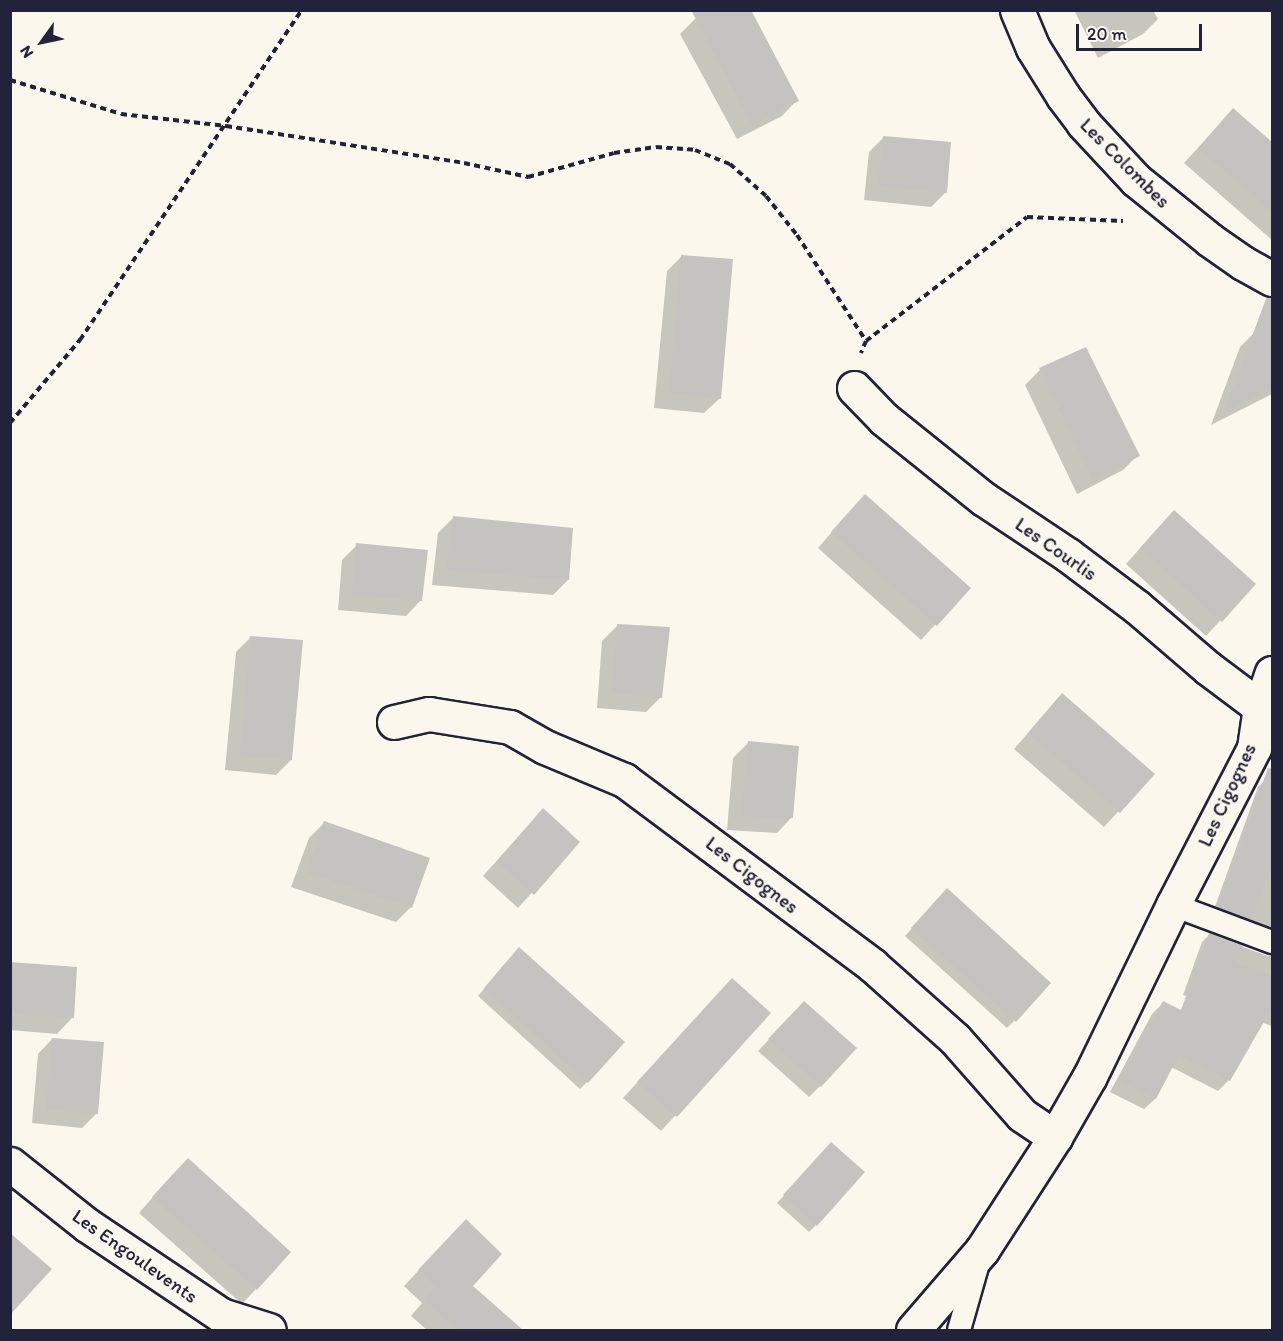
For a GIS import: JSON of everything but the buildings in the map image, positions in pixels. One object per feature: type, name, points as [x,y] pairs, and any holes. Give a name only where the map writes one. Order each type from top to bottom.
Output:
[{"type":"street","name":"Les Colombes","points":[[1017,10],[1033,48],[1063,96],[1083,123],[1136,180],[1210,240],[1272,279]]},
{"type":"street","name":"Les Courlis","points":[[854,388],[884,419],[984,499],[1094,574],[1137,607],[1208,668],[1260,707]]},
{"type":"street","name":"Les Cigognes","points":[[913,1330],[982,1250],[1055,1137],[1090,1076],[1173,905],[1263,751],[1260,707],[1272,673]]},
{"type":"street","name":"Les Cigognes","points":[[394,722],[429,714],[510,727],[544,747],[624,780],[712,843],[826,933],[872,965],[955,1039],[1022,1115],[1055,1137]]},
{"type":"street","name":"Les Engoulevents","points":[[10,1164],[87,1225],[221,1315],[269,1330]]},
{"type":"lane","points":[[1173,905],[1270,934]]},
{"type":"lane","points":[[959,1330],[982,1250]]},
{"type":"path","points":[[10,423],[80,340],[302,10]]},
{"type":"path","points":[[10,80],[121,114],[226,126],[464,163],[528,177],[614,153],[656,147],[695,150],[730,164],[766,196],[797,235],[866,341]]},
{"type":"path","points":[[854,388],[854,372],[866,341],[1027,217],[1131,222]]}]
